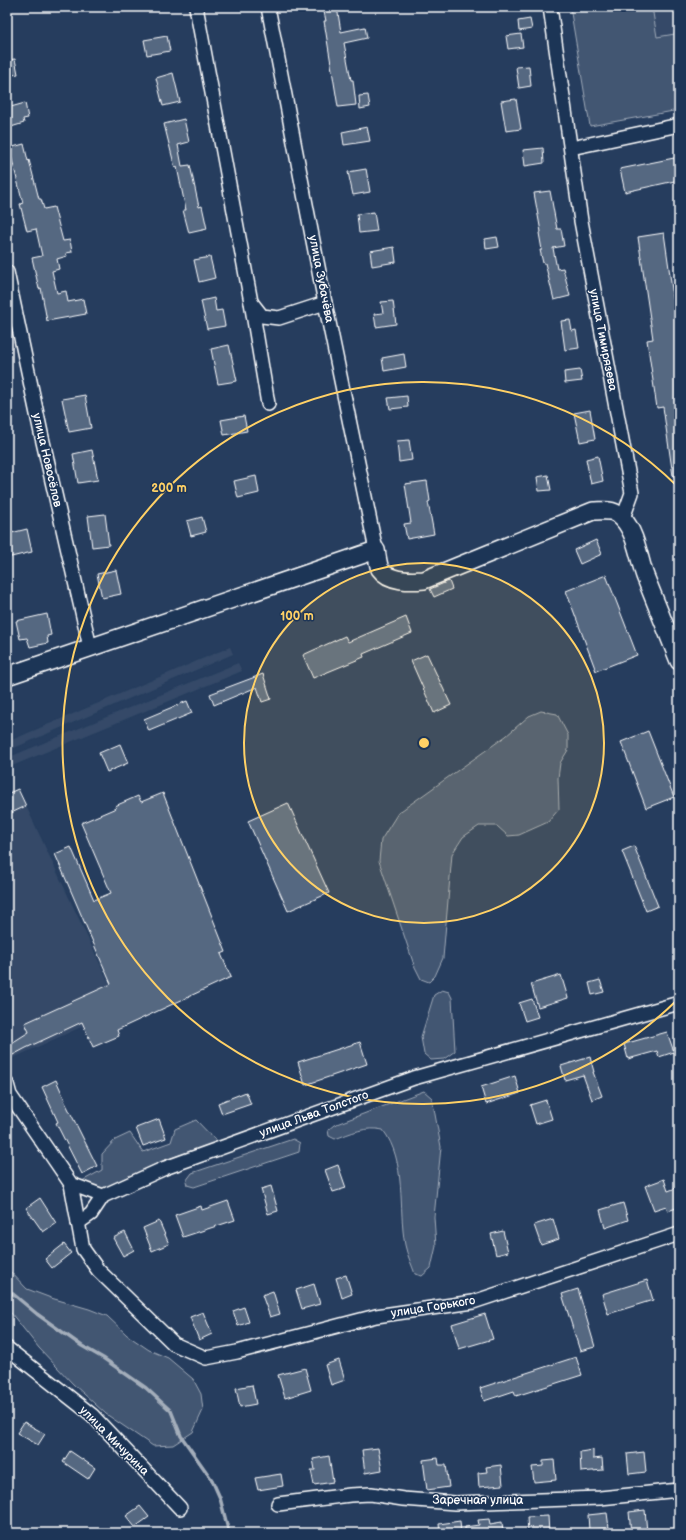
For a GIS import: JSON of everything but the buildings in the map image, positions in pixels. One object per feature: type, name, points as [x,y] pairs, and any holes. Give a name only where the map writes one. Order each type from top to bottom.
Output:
[{"type":"street","points":[[196,7],[251,302],[268,404]]},
{"type":"street","name":"улица Зубачёва","points":[[268,7],[325,303],[376,550]]},
{"type":"street","name":"улица Тимирязева","points":[[550,7],[581,221],[632,493],[623,518]]},
{"type":"street","points":[[571,148],[679,125]]},
{"type":"street","name":"улица Новосёлов","points":[[7,272],[41,432],[90,647]]},
{"type":"street","points":[[251,302],[262,316],[279,318],[325,303]]},
{"type":"street","points":[[7,676],[376,550],[380,569],[392,578],[409,581],[424,580],[593,511],[611,510],[623,518],[628,526],[679,661]]},
{"type":"street","name":"улица Льва Толстого","points":[[103,1196],[165,1168],[414,1078],[679,1004]]},
{"type":"street","points":[[7,1084],[10,1095],[70,1184],[78,1222],[92,1214],[103,1196],[70,1184]]},
{"type":"street","name":"улица Горького","points":[[78,1222],[82,1249],[98,1270],[174,1344],[206,1358],[237,1352],[376,1316],[473,1302],[679,1234]]},
{"type":"street","name":"улица Мичурина","points":[[7,1348],[92,1415],[180,1508]]},
{"type":"street","name":"Заречная улица","points":[[278,1504],[364,1494],[455,1503],[600,1498],[679,1490]]},
{"type":"shaded area","points":[[570,7],[652,7],[657,37],[675,34],[679,59],[679,110],[590,126]]},
{"type":"shaded area","points":[[616,7],[679,7],[679,70]]},
{"type":"shaded area","points":[[230,647],[233,654],[7,751],[7,742]]},
{"type":"shaded area","points":[[238,663],[242,671],[7,768],[7,758]]},
{"type":"shaded area","points":[[541,711],[557,714],[568,735],[568,750],[560,763],[558,778],[559,809],[548,822],[519,835],[508,836],[497,826],[479,826],[463,837],[452,854],[443,958],[435,976],[429,982],[421,979],[414,965],[379,861],[381,840],[398,813],[506,736],[529,716]]},
{"type":"shaded area","points":[[18,789],[109,983],[116,1011],[11,1059],[7,1050],[7,791]]},
{"type":"shaded area","points":[[442,990],[449,992],[452,998],[455,1051],[444,1059],[431,1060],[424,1054],[421,1037],[434,995]]},
{"type":"shaded area","points":[[424,1091],[432,1098],[441,1147],[434,1217],[436,1246],[431,1268],[422,1276],[415,1274],[406,1249],[403,1231],[399,1171],[391,1142],[383,1130],[371,1129],[353,1132],[335,1139],[329,1136],[328,1130],[334,1125]]},
{"type":"shaded area","points":[[196,1120],[217,1142],[163,1161],[102,1189],[82,1181],[102,1170],[102,1154],[115,1140],[130,1133],[143,1152],[171,1142],[175,1129]]},
{"type":"shaded area","points":[[293,1139],[300,1143],[299,1152],[194,1187],[187,1185],[186,1181],[192,1173]]},
{"type":"shaded area","points":[[7,1268],[27,1289],[107,1316],[127,1335],[149,1350],[168,1358],[193,1379],[201,1394],[203,1410],[193,1432],[173,1445],[153,1446],[106,1414],[73,1384],[39,1348],[7,1308]]},
{"type":"waterway","points":[[7,1289],[37,1314],[146,1388],[171,1411],[181,1436],[212,1480],[220,1498],[229,1533]]}]
